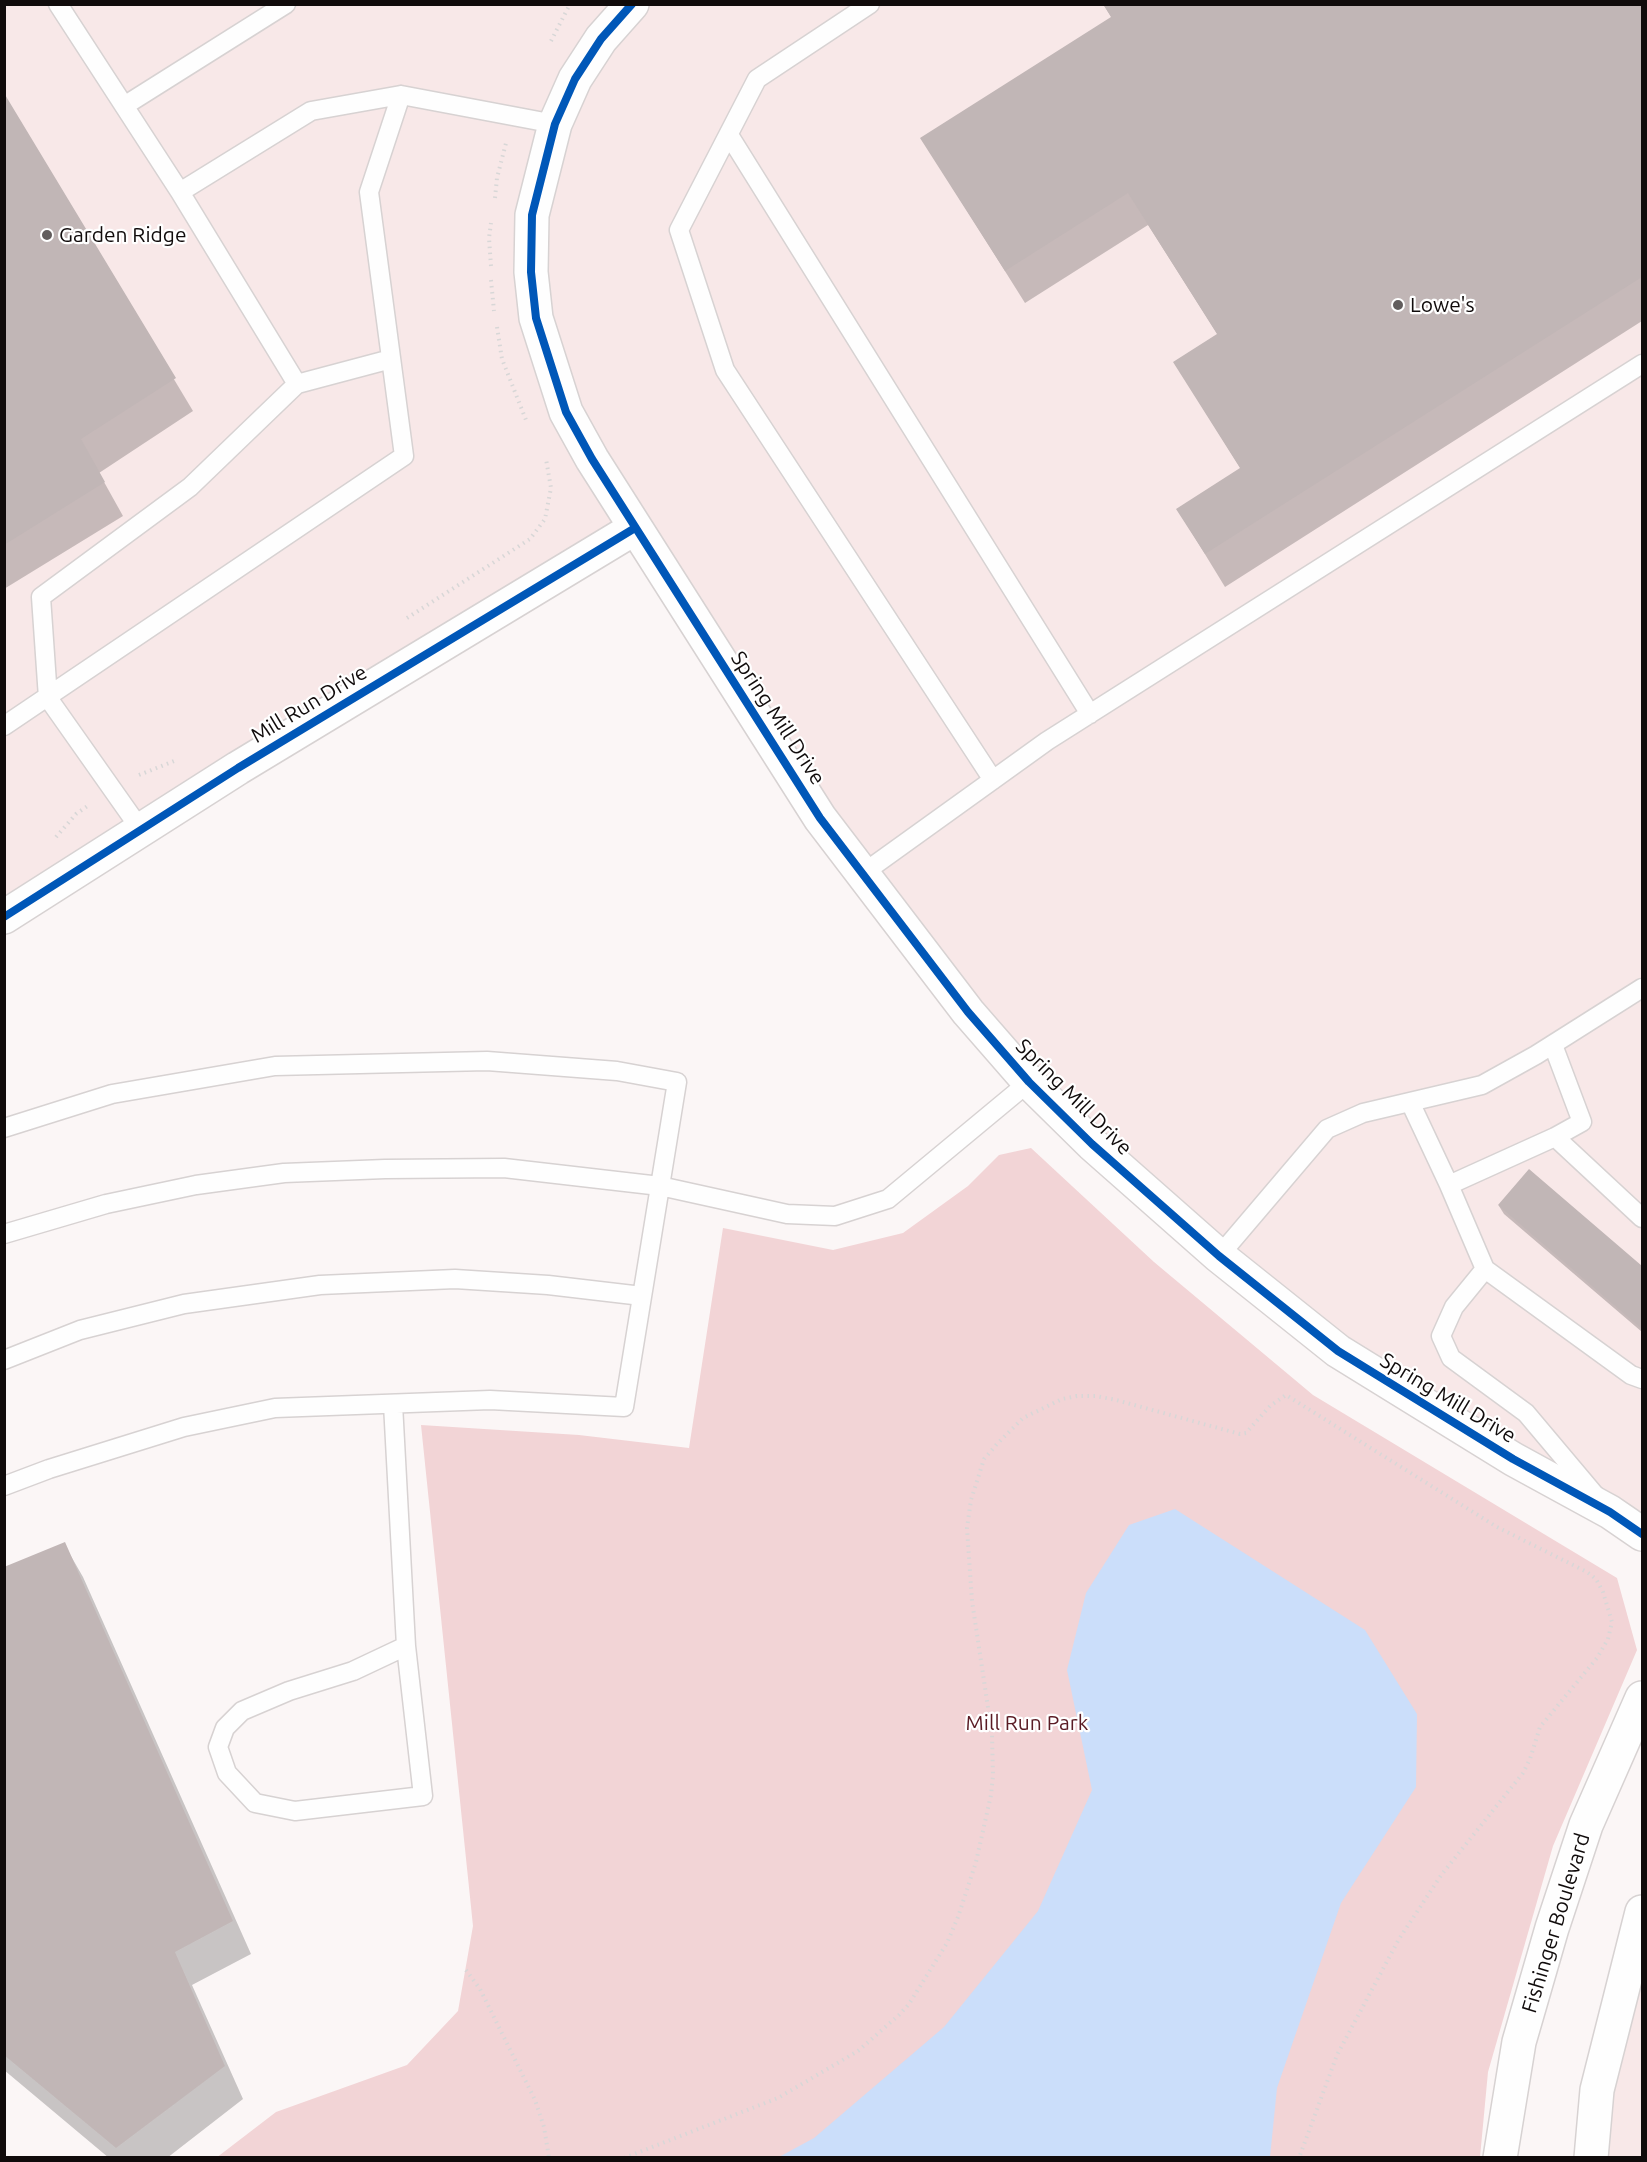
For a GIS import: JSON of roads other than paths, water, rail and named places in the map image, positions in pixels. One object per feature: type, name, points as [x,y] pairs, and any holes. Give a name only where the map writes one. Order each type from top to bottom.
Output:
[{"type":"street","name":"Spring Mill Drive","points":[[632,4],[601,39],[575,79],[555,124],[532,215],[531,272],[536,318],[566,412],[592,459],[820,818],[968,1012],[1029,1082],[1092,1144],[1219,1256],[1338,1351],[1513,1460],[1610,1512],[1642,1534]]},
{"type":"street","name":"Mill Run Drive","points":[[4,917],[238,768],[635,528]]},
{"type":"street","name":"Fishinger Boulevard","points":[[1500,2157],[1519,2042],[1552,1928],[1587,1825],[1642,1698]]},
{"type":"street","points":[[1591,2157],[1597,2090],[1642,1912]]},
{"type":"lane","points":[[58,4],[180,192],[297,384]]},
{"type":"lane","points":[[124,106],[286,4]]},
{"type":"lane","points":[[870,4],[757,79],[680,230],[725,370],[993,780]]},
{"type":"lane","points":[[180,192],[312,111],[401,95],[555,124]]},
{"type":"lane","points":[[4,726],[404,456],[369,192],[401,95]]},
{"type":"lane","points":[[729,135],[1090,714]]},
{"type":"lane","points":[[141,830],[48,698],[41,597],[189,487],[297,384],[391,359]]},
{"type":"lane","points":[[862,873],[1047,741],[1642,364]]},
{"type":"lane","points":[[1219,1256],[1327,1129],[1363,1113],[1482,1085],[1553,1045],[1642,988]]},
{"type":"lane","points":[[1449,1185],[1555,1137],[1582,1122],[1553,1045]]},
{"type":"lane","points":[[4,1128],[112,1094],[275,1066],[487,1061],[616,1071],[677,1082],[624,1407],[490,1400],[275,1408],[184,1427],[49,1469],[4,1486]]},
{"type":"lane","points":[[4,1234],[106,1204],[196,1185],[284,1173],[385,1169],[504,1168],[660,1186],[787,1214],[835,1215],[888,1199],[1029,1082]]},
{"type":"lane","points":[[1410,1102],[1485,1269],[1631,1375],[1642,1379]]},
{"type":"lane","points":[[1555,1137],[1642,1218]]},
{"type":"lane","points":[[1485,1269],[1454,1307],[1441,1336],[1451,1358],[1526,1413],[1610,1512]]},
{"type":"lane","points":[[4,1360],[80,1330],[184,1304],[320,1284],[455,1279],[548,1285],[642,1296]]},
{"type":"lane","points":[[393,1404],[406,1646],[423,1796],[295,1811],[255,1803],[227,1773],[218,1747],[225,1728],[242,1711],[289,1690],[353,1671],[406,1646]]},
{"type":"water","points":[[1175,1509],[1365,1630],[1417,1714],[1416,1787],[1341,1903],[1277,2088],[1270,2157],[779,2157],[814,2138],[944,2027],[1038,1911],[1092,1790],[1067,1670],[1086,1593],[1129,1525]]},
{"type":"place","name":"Garden Ridge","points":[[47,235]]},
{"type":"place","name":"Lowe's","points":[[1398,305]]},
{"type":"park label","name":"Mill Run Park","points":[[1027,1723]]}]
